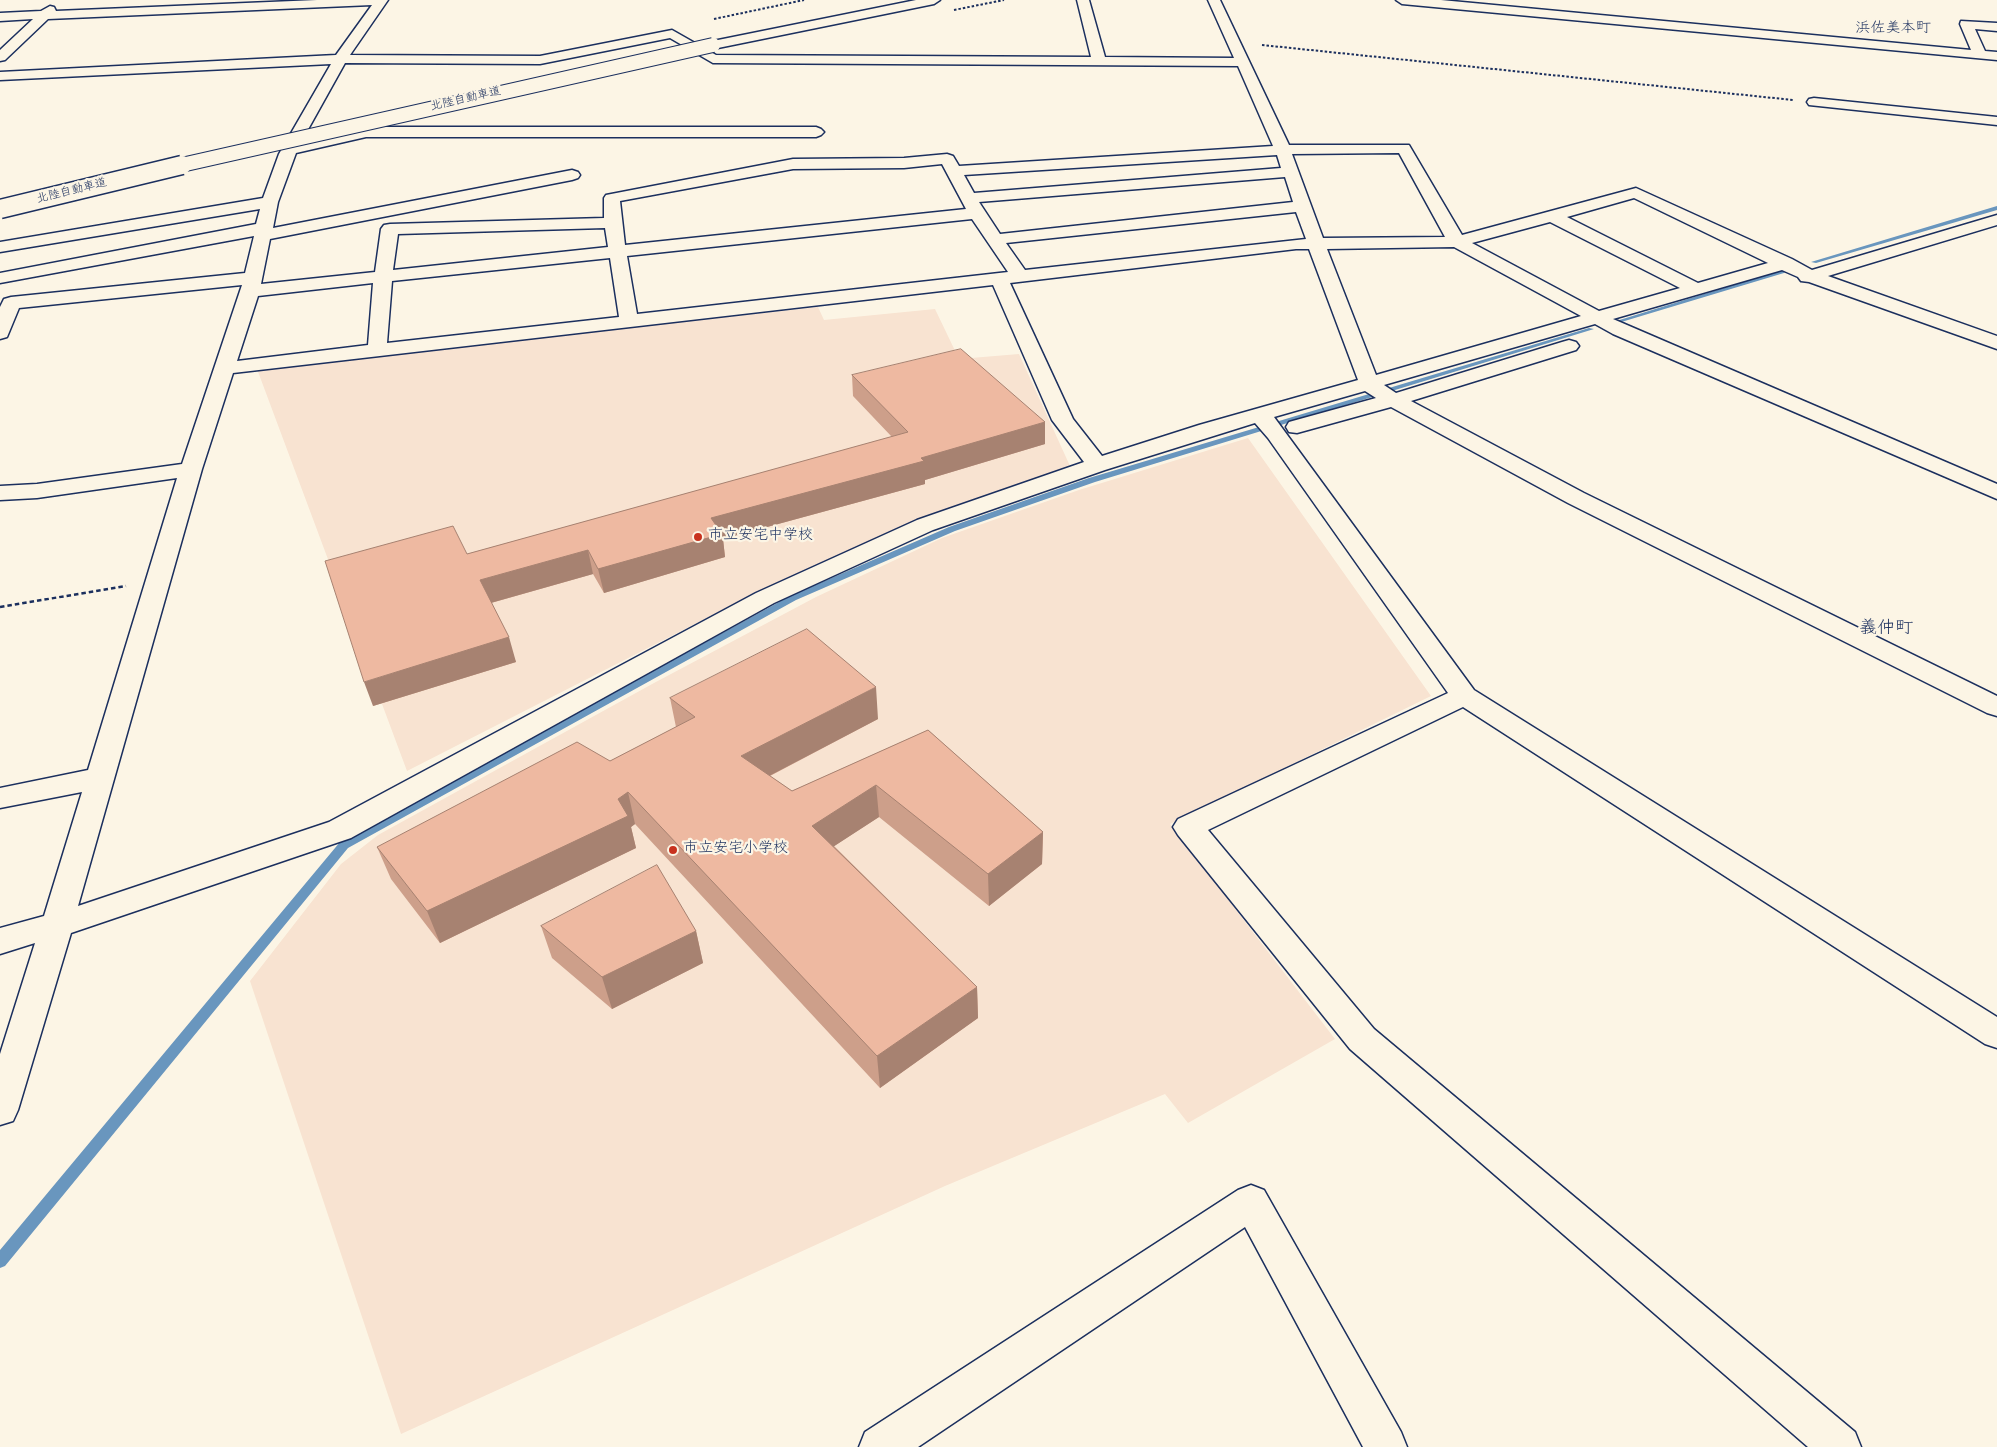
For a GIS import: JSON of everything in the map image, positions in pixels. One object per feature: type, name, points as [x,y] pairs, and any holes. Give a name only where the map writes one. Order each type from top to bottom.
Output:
[{"type":"main road","points":[[0,57],[62,0]]},
{"type":"main road","points":[[0,16],[382,0]]},
{"type":"main road","points":[[0,1110],[57,925],[191,469],[251,284],[270,202],[291,148],[340,59],[382,0]]},
{"type":"main road","name":"北陸自動車道","points":[[0,209],[887,0]]},
{"type":"main road","name":"北陸自動車道","points":[[0,195],[398,103],[708,41],[934,0]]},
{"type":"main road","points":[[1082,0],[1099,61]]},
{"type":"main road","points":[[1214,0],[1283,150],[1315,244],[1370,385],[1393,400],[1576,498],[1997,707]]},
{"type":"main road","points":[[1402,0],[1997,56]]},
{"type":"main road","points":[[1980,54],[1966,24],[1997,26]]},
{"type":"main road","points":[[0,76],[340,59],[540,60],[672,34],[713,59],[1243,62]]},
{"type":"main road","points":[[1814,102],[1997,120]]},
{"type":"main road","points":[[291,148],[366,132],[816,132]]},
{"type":"main road","points":[[955,171],[1283,150],[1404,148],[1457,242],[1620,330],[1997,492]]},
{"type":"main road","points":[[629,321],[617,252],[612,198],[793,164],[904,163],[947,159],[974,206],[1020,276]]},
{"type":"main road","points":[[1072,163],[1148,261]]},
{"type":"main road","points":[[0,332],[11,303],[251,284],[383,276],[617,252],[974,206],[1092,188],[1290,172]]},
{"type":"main road","points":[[0,278],[572,175]]},
{"type":"main road","points":[[224,368],[1148,261],[1315,244],[1457,242],[1636,193],[1810,276],[1997,343]]},
{"type":"main road","points":[[0,247],[270,202]]},
{"type":"main road","points":[[996,239],[1302,206]]},
{"type":"main road","points":[[1552,216],[1697,289]]},
{"type":"main road","points":[[1782,284],[1996,221]]},
{"type":"main road","points":[[377,350],[383,276],[390,229],[613,223]]},
{"type":"main road","points":[[1278,425],[1370,385],[1786,263]]},
{"type":"main road","points":[[999,278],[1062,420],[1096,465]]},
{"type":"main road","points":[[0,941],[57,925],[340,830],[765,598],[925,525],[1096,465],[1393,400],[1648,322]]},
{"type":"main road","points":[[1278,425],[1464,696],[1997,1034]]},
{"type":"main road","points":[[0,493],[37,491],[191,469]]},
{"type":"main road","points":[[1464,696],[1188,827],[1362,1039],[1840,1447]]},
{"type":"main road","points":[[0,798],[100,778]]},
{"type":"main road","points":[[880,1447],[1251,1202],[1386,1447]]},
{"type":"path","points":[[672,34],[676,26],[804,0]]},
{"type":"path","points":[[1234,42],[1814,102]]},
{"type":"path","points":[[0,607],[158,580]]},
{"type":"shaded area","points":[[818,307],[824,320],[935,309],[959,359],[1019,354],[1070,466],[916,520],[738,602],[407,771],[257,369]]},
{"type":"shaded area","points":[[1248,438],[1431,696],[1170,824],[1335,1039],[1188,1123],[1165,1094],[945,1186],[401,1434],[250,981],[341,864],[378,835],[654,683],[816,597],[942,538],[1079,490]]},
{"type":"building","points":[[961,349],[1045,422],[921,458],[924,461],[711,518],[722,534],[598,569],[588,550],[480,580],[509,637],[364,682],[325,561],[453,526],[467,554],[908,432],[852,375]]},
{"type":"building","points":[[807,629],[876,687],[741,756],[792,791],[928,730],[1043,832],[988,874],[876,785],[812,826],[977,987],[877,1056],[628,792],[618,799],[628,816],[427,911],[377,847],[577,742],[610,761],[695,717],[670,698]]},
{"type":"building","points":[[657,865],[696,931],[602,977],[541,926]]},
{"type":"waterway","points":[[1814,262],[1997,208]]},
{"type":"waterway","points":[[1616,322],[1782,272]]},
{"type":"waterway","points":[[0,1261],[344,845],[793,598],[952,529],[1092,480],[1591,329]]},
{"type":"place","name":"市立安宅中学校","points":[[698,537]]},
{"type":"place","name":"市立安宅小学校","points":[[673,850]]},
{"type":"district","name":"浜佐美本町","points":[[1893,30]]},
{"type":"district","name":"義仲町","points":[[1886,630]]}]
